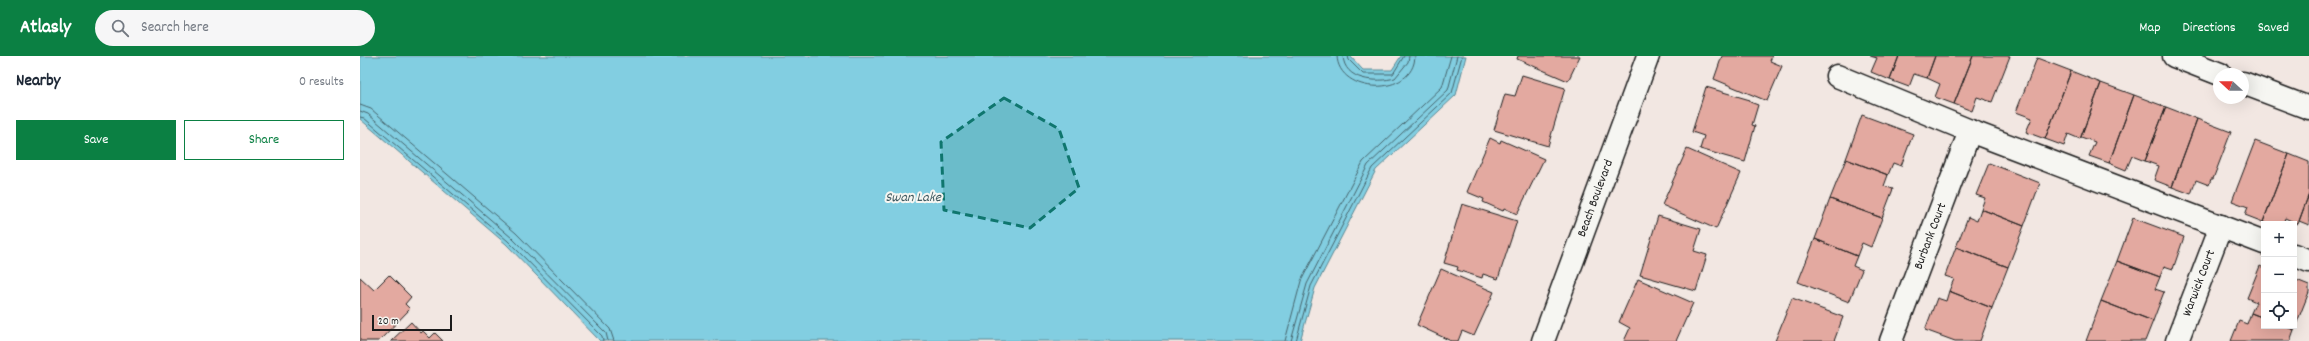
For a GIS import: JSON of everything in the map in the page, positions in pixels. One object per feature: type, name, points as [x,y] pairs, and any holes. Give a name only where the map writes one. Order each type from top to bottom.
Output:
[{"type":"street","name":"Beach Boulevard","points":[[1543,341],[1648,56]]},
{"type":"street","points":[[2174,56],[2213,71]]},
{"type":"street","points":[[1837,76],[1970,131],[2261,242]]},
{"type":"street","points":[[2249,85],[2309,108]]},
{"type":"street","name":"Burbank Court","points":[[1891,341],[1970,131]]},
{"type":"street","name":"Warwick Court","points":[[2177,341],[2221,226]]},
{"type":"street","points":[[2297,256],[2309,261]]},
{"type":"highlighted area","points":[[1004,98],[1059,129],[1079,188],[1030,228],[944,210],[941,142]]},
{"type":"water","name":"Swan Lake","points":[[360,56],[1350,56],[1363,70],[1392,70],[1401,56],[1466,56],[1456,95],[1376,170],[1315,288],[1300,341],[600,341],[506,244],[360,119]]},
{"type":"building","points":[[1518,56],[1580,56],[1568,81],[1517,59]]},
{"type":"building","points":[[1722,56],[1772,56],[1770,61],[1782,66],[1767,101],[1714,79]]},
{"type":"building","points":[[1870,56],[1899,56],[1890,80],[1871,72],[1877,58]]},
{"type":"building","points":[[1899,56],[1935,56],[1927,78],[1914,74],[1909,87],[1890,80]]},
{"type":"building","points":[[1935,56],[1973,56],[1954,104],[1935,97],[1940,84],[1927,78]]},
{"type":"building","points":[[1973,56],[2010,56],[1992,102],[1977,97],[1972,111],[1954,104]]},
{"type":"building","points":[[2037,58],[2071,71],[2045,139],[2026,132],[2032,118],[2016,112]]},
{"type":"building","points":[[2071,71],[2101,83],[2080,139],[2068,134],[2064,146],[2045,139]]},
{"type":"building","points":[[1522,75],[1565,88],[1548,146],[1494,130],[1505,94],[1515,96]]},
{"type":"building","points":[[2101,83],[2134,95],[2109,163],[2089,156],[2095,142],[2081,137]]},
{"type":"building","points":[[1706,87],[1750,100],[1750,102],[1758,105],[1752,125],[1755,126],[1745,162],[1700,149],[1704,136],[1692,132]]},
{"type":"building","points":[[2134,95],[2166,107],[2145,161],[2132,156],[2126,170],[2109,163]]},
{"type":"building","points":[[2166,107],[2197,119],[2172,187],[2154,180],[2159,166],[2145,161]]},
{"type":"building","points":[[1862,115],[1913,134],[1901,166],[1893,163],[1888,175],[1846,159]]},
{"type":"building","points":[[2197,119],[2231,132],[2213,179],[2211,179],[2209,185],[2196,180],[2191,194],[2172,187]]},
{"type":"building","points":[[1490,138],[1500,143],[1501,140],[1544,159],[1517,214],[1504,208],[1503,211],[1483,202],[1484,199],[1467,192]]},
{"type":"building","points":[[2255,141],[2289,154],[2263,221],[2245,215],[2248,207],[2232,201]]},
{"type":"building","points":[[1687,149],[1741,173],[1716,229],[1662,205]]},
{"type":"building","points":[[2289,154],[2309,162],[2309,194],[2298,224],[2297,221],[2292,221],[2285,218],[2284,221],[2263,221]]},
{"type":"building","points":[[1846,159],[1888,175],[1884,186],[1893,189],[1882,218],[1830,199]]},
{"type":"building","points":[[1989,163],[2040,183],[2024,226],[1981,209],[1985,198],[1976,195]]},
{"type":"building","points":[[2309,194],[2309,225],[2299,221]]},
{"type":"building","points":[[1830,199],[1882,218],[1871,247],[1862,243],[1857,256],[1815,239]]},
{"type":"building","points":[[1462,204],[1517,221],[1498,279],[1483,274],[1482,278],[1457,270],[1458,267],[1444,263]]},
{"type":"building","points":[[1981,209],[2024,226],[2008,267],[1956,247],[1968,217],[1977,221]]},
{"type":"building","points":[[1658,216],[1701,229],[1694,251],[1707,255],[1696,291],[1640,275]]},
{"type":"building","points":[[2133,218],[2184,237],[2173,269],[2164,266],[2160,277],[2117,261]]},
{"type":"building","points":[[1815,239],[1857,256],[1853,266],[1862,270],[1849,302],[1798,282]]},
{"type":"building","points":[[1956,247],[2008,267],[1992,308],[1949,291],[1954,279],[1945,276]]},
{"type":"building","points":[[2117,261],[2160,277],[2155,289],[2164,292],[2153,321],[2101,301]]},
{"type":"building","points":[[2260,266],[2261,317],[2251,313],[2256,302],[2247,298]]},
{"type":"building","points":[[1441,269],[1494,292],[1474,336],[1462,331],[1458,341],[1451,341],[1417,325]]},
{"type":"building","points":[[389,275],[411,297],[405,304],[410,309],[379,341],[360,341],[360,277],[374,290]]},
{"type":"building","points":[[1638,279],[1693,303],[1676,341],[1624,341],[1630,328],[1619,322]]},
{"type":"building","points":[[2297,280],[2309,285],[2309,292],[2297,322]]},
{"type":"building","points":[[1949,291],[1992,308],[1980,341],[1955,341],[1925,330],[1937,298],[1946,301]]},
{"type":"building","points":[[1792,298],[1843,317],[1834,341],[1775,341]]},
{"type":"building","points":[[2101,301],[2153,321],[2145,341],[2086,341]]},
{"type":"building","points":[[2251,313],[2261,317],[2261,329],[2294,330],[2290,341],[2231,341],[2239,321],[2247,324]]},
{"type":"building","points":[[411,322],[421,333],[423,331],[430,338],[435,333],[443,341],[391,341]]}]
